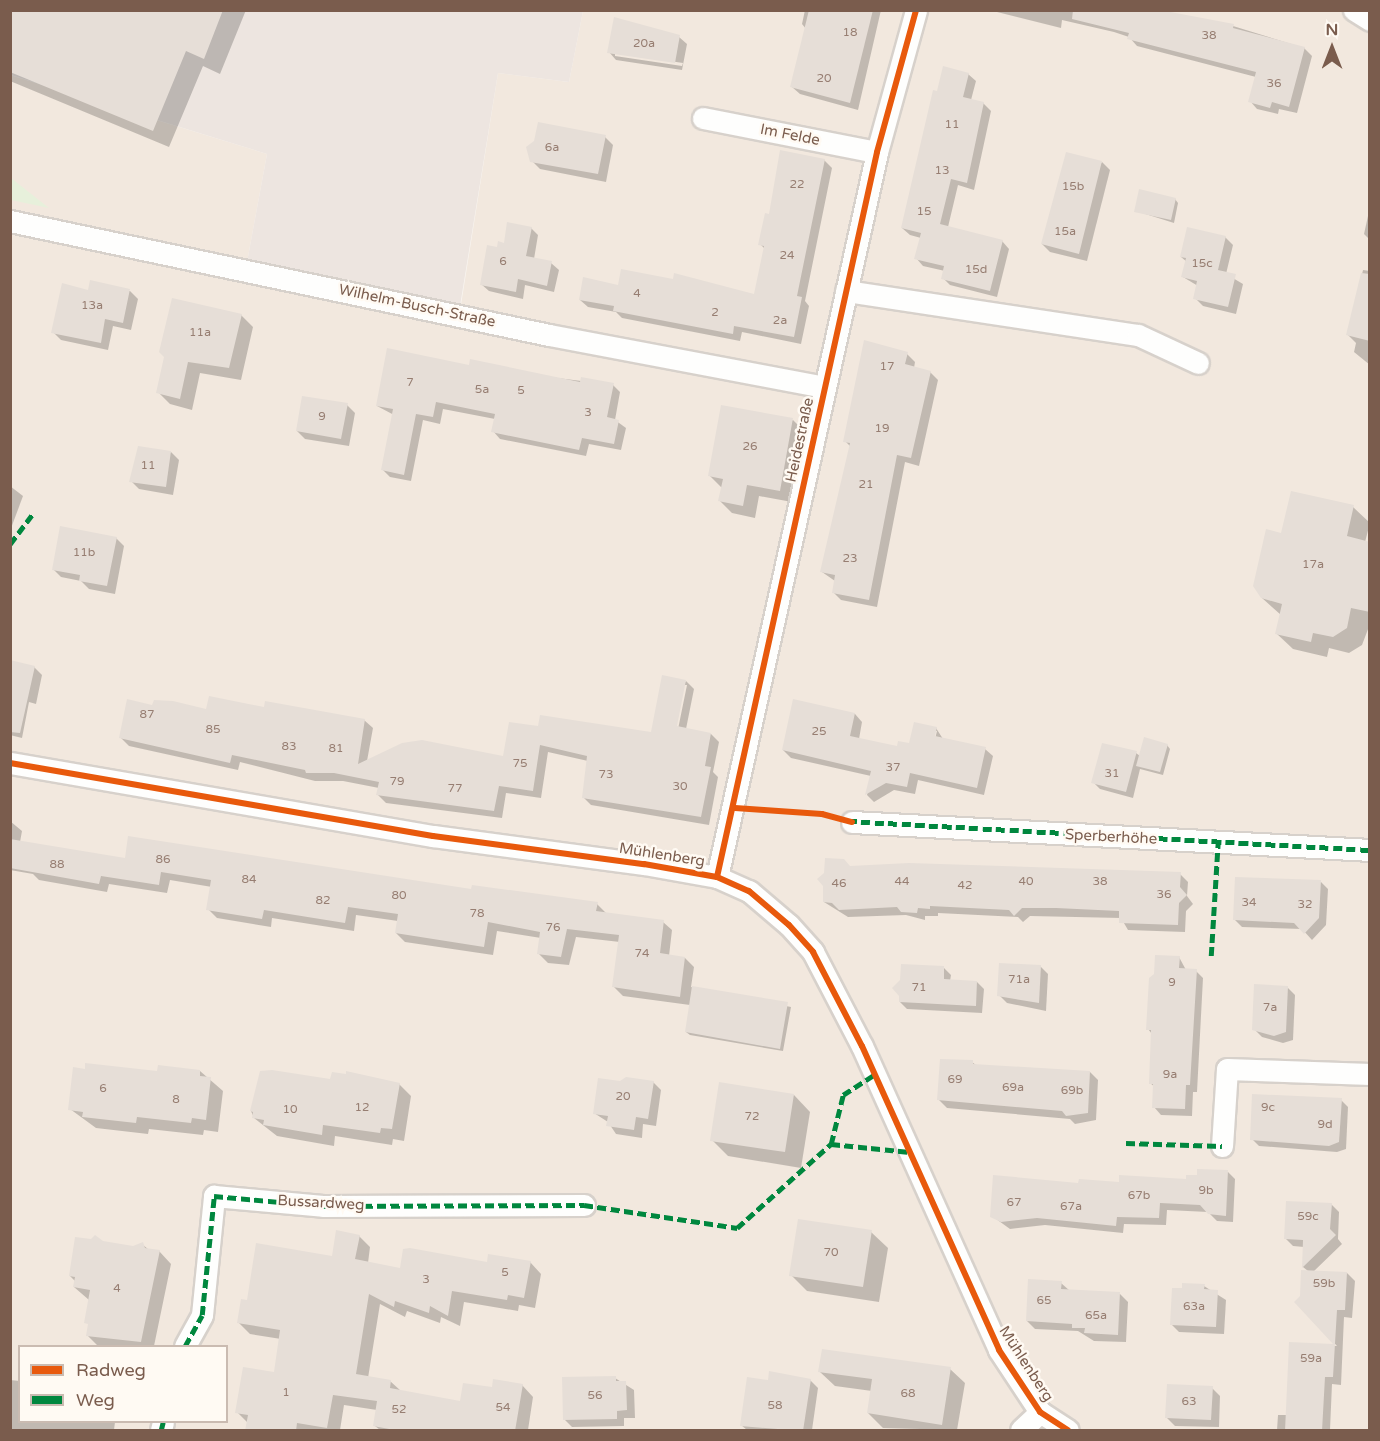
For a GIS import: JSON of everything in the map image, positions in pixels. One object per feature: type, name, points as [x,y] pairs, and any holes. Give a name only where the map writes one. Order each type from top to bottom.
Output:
[{"type":"street","name":"Heidestraße","points":[[717,877],[877,152],[916,10]]},
{"type":"street","points":[[1354,10],[1370,20]]},
{"type":"street","name":"Im Felde","points":[[703,118],[877,152]]},
{"type":"street","name":"Wilhelm-Busch-Straße","points":[[10,221],[549,335],[824,387]]},
{"type":"street","points":[[846,291],[1138,335],[1198,363]]},
{"type":"street","name":"Mühlenberg","points":[[10,764],[421,835],[717,877],[749,891],[789,925],[813,952],[862,1046],[999,1350],[1040,1412],[1068,1431]]},
{"type":"street","name":"Sperberhöhe","points":[[852,822],[1370,850]]},
{"type":"street","points":[[1222,1146],[1227,1069],[1370,1074]]},
{"type":"street","name":"Bussardweg","points":[[185,1345],[202,1315],[214,1196],[323,1206],[584,1205]]},
{"type":"street","points":[[1021,1431],[1040,1412]]},
{"type":"shaded area","points":[[10,11],[583,11],[569,82],[498,73],[459,312],[247,262],[267,154],[11,75]]},
{"type":"shaded area","points":[[583,11],[1369,11],[1369,1430],[11,1430],[10,75],[267,154],[247,262],[460,311],[498,73],[569,82]]},
{"type":"green space","points":[[11,178],[49,208],[11,200]]},
{"type":"building","points":[[10,10],[223,10],[204,59],[186,51],[153,131],[10,72]]},
{"type":"building","points":[[809,10],[873,10],[850,103],[790,87]]},
{"type":"building","points":[[1073,10],[1160,10],[1234,24],[1233,28],[1305,47],[1289,107],[1272,102],[1270,108],[1248,102],[1256,72],[1127,39],[1129,33],[1072,19]]},
{"type":"building","points":[[614,17],[680,35],[675,63],[607,53]]},
{"type":"building","points":[[943,66],[969,73],[963,97],[984,102],[967,183],[951,179],[940,224],[1003,240],[990,291],[941,279],[944,266],[914,259],[921,233],[901,228],[933,90],[937,91]]},
{"type":"building","points":[[538,122],[606,135],[598,174],[530,162],[526,147],[534,141]]},
{"type":"building","points":[[780,150],[825,159],[797,296],[802,297],[794,337],[734,326],[733,334],[613,311],[614,306],[579,300],[583,277],[618,285],[621,269],[673,279],[674,273],[754,294],[764,246],[758,245],[765,213],[769,214]]},
{"type":"building","points":[[1066,152],[1102,161],[1079,254],[1041,244]]},
{"type":"building","points":[[1139,189],[1176,198],[1171,220],[1134,212]]},
{"type":"building","points":[[507,222],[532,227],[526,256],[552,261],[547,286],[518,279],[516,292],[480,285],[487,245],[497,247],[498,241],[504,243]]},
{"type":"building","points":[[1187,227],[1226,236],[1218,270],[1236,274],[1228,307],[1193,299],[1197,281],[1181,277],[1186,258],[1180,257]]},
{"type":"building","points":[[1361,273],[1370,274],[1370,341],[1346,335]]},
{"type":"building","points":[[90,280],[130,289],[123,323],[105,319],[101,343],[51,333],[62,283],[88,290]]},
{"type":"building","points":[[172,298],[242,314],[229,368],[188,362],[180,399],[156,393],[164,357],[159,352]]},
{"type":"building","points":[[864,340],[908,352],[905,364],[931,371],[911,458],[897,455],[869,600],[832,593],[835,575],[820,572],[850,443],[843,442]]},
{"type":"building","points":[[387,348],[469,365],[470,359],[580,382],[581,377],[614,383],[607,417],[619,420],[614,444],[582,438],[579,450],[491,432],[495,414],[436,402],[433,417],[416,414],[404,475],[381,470],[393,409],[376,406]]},
{"type":"building","points":[[302,396],[348,403],[341,439],[296,431]]},
{"type":"building","points":[[721,405],[793,418],[780,491],[747,485],[743,506],[718,501],[723,479],[708,476]]},
{"type":"building","points":[[138,446],[171,451],[166,487],[129,482]]},
{"type":"building","points":[[1291,491],[1354,505],[1347,536],[1370,542],[1370,612],[1351,608],[1347,628],[1333,637],[1313,633],[1311,642],[1275,634],[1282,604],[1261,598],[1253,586],[1266,529],[1281,533]]},
{"type":"building","points":[[60,526],[117,537],[107,586],[79,581],[80,575],[52,570]]},
{"type":"building","points":[[10,660],[35,666],[20,733],[10,732]]},
{"type":"building","points":[[662,675],[686,680],[677,726],[711,733],[705,766],[711,767],[701,817],[582,798],[587,756],[540,745],[533,791],[499,786],[494,811],[376,795],[379,782],[334,773],[306,773],[305,770],[232,755],[230,763],[119,738],[127,699],[152,705],[154,700],[173,701],[206,709],[209,696],[264,707],[265,701],[365,719],[358,764],[402,743],[422,740],[503,756],[509,722],[538,726],[540,715],[651,732]]},
{"type":"building","points":[[793,699],[855,713],[850,736],[897,746],[898,741],[909,743],[914,722],[937,727],[935,736],[986,747],[977,788],[910,773],[907,787],[886,783],[865,795],[871,771],[782,750]]},
{"type":"building","points":[[1144,737],[1168,744],[1160,772],[1136,766]]},
{"type":"building","points":[[1102,743],[1137,751],[1126,792],[1091,783]]},
{"type":"building","points":[[128,836],[471,889],[472,885],[598,902],[596,911],[664,920],[660,953],[685,957],[680,997],[612,987],[619,935],[567,929],[561,957],[537,954],[540,932],[488,922],[484,947],[395,933],[398,914],[348,907],[345,923],[264,910],[262,919],[206,910],[211,880],[161,872],[159,885],[101,876],[99,884],[10,868],[10,839],[125,858]]},
{"type":"building","points":[[825,858],[844,859],[850,866],[909,863],[1181,872],[1180,887],[1187,895],[1179,903],[1178,925],[1119,923],[1119,911],[1056,908],[1022,908],[1014,916],[1009,910],[930,906],[930,909],[918,908],[917,913],[901,912],[897,907],[839,910],[832,903],[823,902],[823,886],[817,879],[824,873]]},
{"type":"building","points":[[1235,877],[1321,880],[1319,918],[1304,934],[1294,923],[1233,920]]},
{"type":"building","points":[[1155,955],[1180,956],[1179,968],[1197,969],[1190,1085],[1186,1085],[1185,1109],[1152,1108],[1153,1084],[1149,1084],[1151,1030],[1146,1030],[1149,978],[1154,974]]},
{"type":"building","points":[[999,963],[1041,965],[1039,1003],[997,996]]},
{"type":"building","points":[[901,964],[944,966],[944,979],[977,981],[976,1006],[899,1002],[899,996],[892,988],[900,980]]},
{"type":"building","points":[[1254,984],[1288,986],[1286,1032],[1274,1036],[1252,1030]]},
{"type":"building","points":[[692,986],[788,1002],[780,1049],[685,1032]]},
{"type":"building","points":[[940,1059],[973,1060],[973,1064],[1090,1071],[1088,1113],[1066,1116],[1062,1111],[937,1100]]},
{"type":"building","points":[[85,1063],[157,1071],[158,1065],[200,1070],[200,1076],[211,1077],[206,1120],[192,1118],[191,1123],[137,1117],[136,1123],[82,1117],[83,1112],[68,1110],[73,1067],[85,1069]]},
{"type":"building","points":[[272,1070],[330,1079],[332,1072],[346,1074],[346,1071],[400,1083],[392,1129],[381,1128],[380,1133],[323,1125],[322,1135],[263,1125],[264,1120],[252,1118],[253,1112],[250,1111],[260,1071]]},
{"type":"building","points":[[626,1077],[654,1081],[648,1119],[636,1117],[634,1130],[606,1126],[608,1116],[593,1114],[598,1078],[620,1081]]},
{"type":"building","points":[[719,1082],[794,1094],[785,1152],[710,1141]]},
{"type":"building","points":[[1252,1094],[1342,1098],[1339,1142],[1329,1146],[1250,1140]]},
{"type":"building","points":[[1197,1169],[1228,1170],[1226,1216],[1208,1214],[1200,1205],[1160,1203],[1159,1218],[1117,1217],[1116,1226],[1037,1218],[1001,1222],[990,1217],[993,1175],[1078,1183],[1079,1179],[1119,1182],[1119,1175],[1186,1179],[1186,1175],[1197,1175]]},
{"type":"building","points":[[1286,1201],[1332,1203],[1330,1229],[1336,1235],[1302,1268],[1303,1240],[1284,1239]]},
{"type":"building","points":[[798,1219],[872,1230],[863,1287],[789,1276]]},
{"type":"building","points":[[336,1230],[360,1235],[355,1259],[400,1268],[403,1249],[410,1248],[487,1262],[488,1254],[531,1261],[524,1298],[508,1295],[507,1300],[452,1291],[448,1316],[430,1306],[429,1313],[395,1301],[394,1307],[369,1294],[356,1374],[391,1380],[390,1388],[460,1401],[463,1383],[492,1387],[493,1379],[523,1384],[515,1431],[400,1431],[373,1426],[377,1401],[333,1395],[327,1428],[297,1423],[296,1431],[245,1431],[248,1415],[235,1413],[243,1367],[274,1372],[280,1330],[237,1323],[241,1299],[247,1300],[256,1243],[332,1256]]},
{"type":"building","points":[[95,1235],[103,1241],[133,1246],[143,1242],[145,1248],[160,1250],[141,1342],[86,1336],[88,1324],[84,1323],[90,1290],[73,1287],[75,1277],[69,1276],[75,1237],[91,1239]]},
{"type":"building","points":[[1301,1270],[1347,1272],[1345,1310],[1337,1310],[1333,1377],[1325,1377],[1322,1431],[1285,1431],[1289,1342],[1333,1344],[1294,1302],[1300,1296]]},
{"type":"building","points":[[1028,1279],[1062,1281],[1061,1289],[1120,1292],[1118,1335],[1084,1333],[1085,1328],[1072,1328],[1072,1324],[1026,1321]]},
{"type":"building","points":[[1182,1283],[1205,1284],[1204,1289],[1218,1290],[1216,1327],[1170,1325],[1172,1288],[1182,1288]]},
{"type":"building","points":[[822,1349],[951,1367],[942,1425],[867,1413],[872,1379],[818,1372]]},
{"type":"building","points":[[769,1371],[811,1379],[803,1431],[740,1426],[747,1377],[768,1380]]},
{"type":"building","points":[[616,1376],[616,1381],[626,1381],[627,1410],[617,1411],[617,1419],[563,1420],[562,1377]]},
{"type":"building","points":[[1167,1384],[1213,1386],[1211,1420],[1165,1418]]},
{"type":"marked path","points":[[10,544],[33,514]]},
{"type":"marked path","points":[[848,821],[1370,850]]},
{"type":"marked path","points":[[1211,956],[1218,843]]},
{"type":"marked path","points":[[186,1345],[202,1315],[214,1196],[323,1206],[584,1205],[737,1228],[831,1144],[843,1095],[875,1074]]},
{"type":"marked path","points":[[1126,1143],[1222,1146]]},
{"type":"marked path","points":[[831,1144],[910,1152]]},
{"type":"marked path","points":[[161,1430],[163,1423]]},
{"type":"cycle path","points":[[717,877],[877,152],[916,10]]},
{"type":"cycle path","points":[[10,763],[433,836],[644,864],[717,877],[749,891],[789,925],[813,952],[862,1046],[999,1350],[1040,1412],[1068,1430]]},
{"type":"cycle path","points":[[735,808],[822,814],[852,822]]}]
